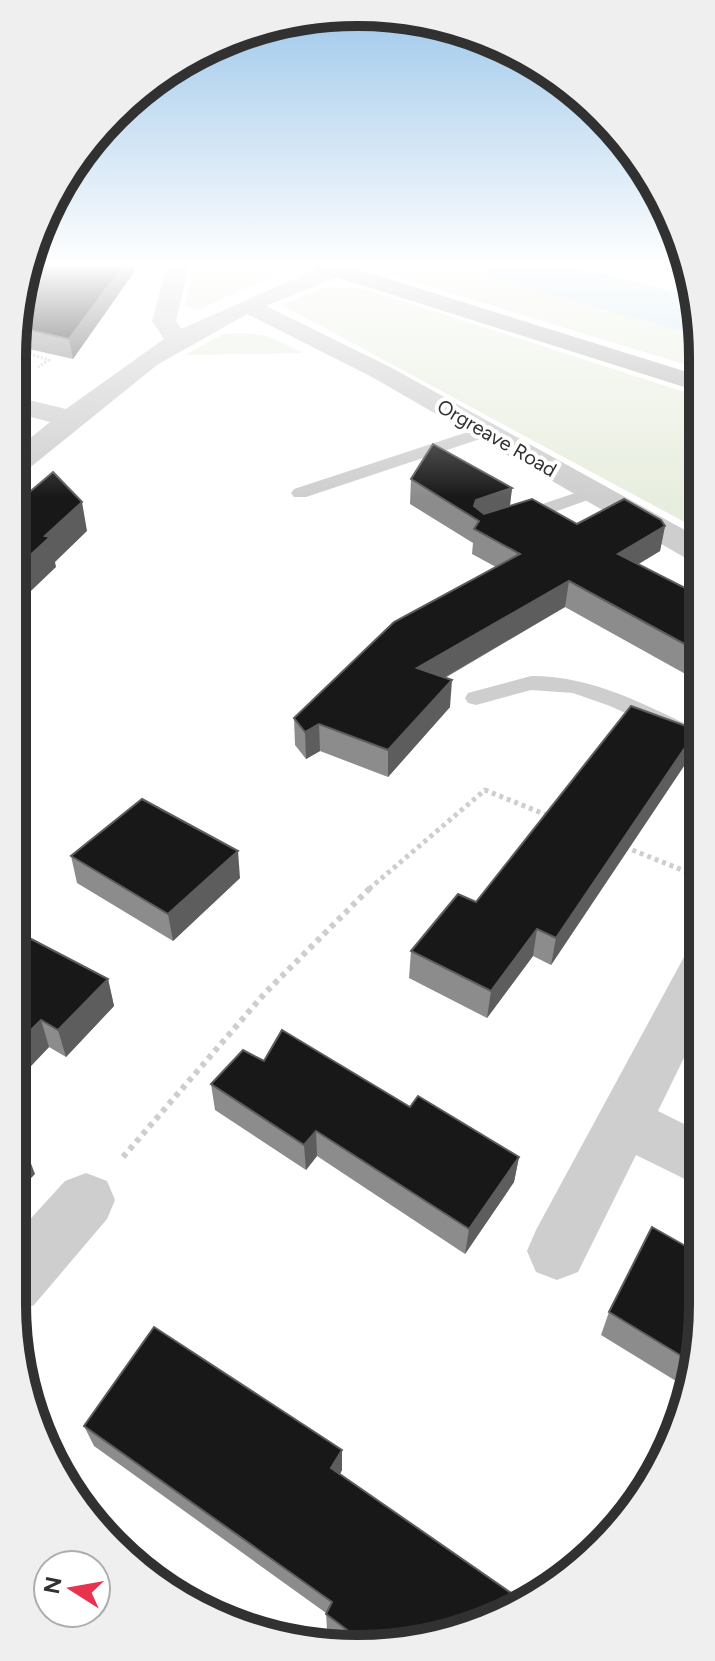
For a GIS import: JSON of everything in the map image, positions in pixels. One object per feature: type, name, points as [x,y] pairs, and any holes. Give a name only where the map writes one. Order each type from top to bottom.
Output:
[{"type":"main road","points":[[571,344],[689,381]]},
{"type":"street","points":[[26,456],[129,372],[174,344]]},
{"type":"street","name":"Orgreave Road","points":[[324,344],[381,372],[689,546]]},
{"type":"street","points":[[26,408],[71,419]]},
{"type":"street","points":[[557,1251],[689,997]]},
{"type":"street","points":[[626,1122],[689,1155]]},
{"type":"street","points":[[26,1268],[86,1200]]},
{"type":"lane","points":[[300,493],[486,431]]},
{"type":"lane","points":[[498,525],[593,492]]},
{"type":"lane","points":[[476,698],[529,683],[561,683],[593,689],[689,734]]},
{"type":"path","points":[[86,1200],[265,993],[387,870],[485,790],[557,820]]},
{"type":"path","points":[[615,843],[689,873]]},
{"type":"green space","points":[[206,344],[283,344],[303,353],[185,355]]},
{"type":"green space","points":[[353,344],[534,344],[689,393],[689,525]]},
{"type":"green space","points":[[616,344],[688,344],[689,366]]},
{"type":"building","points":[[433,444],[512,488],[476,500],[474,506],[484,514],[532,499],[577,524],[624,499],[661,520],[665,526],[618,554],[689,590],[689,646],[569,581],[417,668],[452,680],[388,750],[319,724],[305,732],[294,718],[394,622],[520,554],[474,529],[479,521],[411,479]]},
{"type":"building","points":[[53,472],[82,502],[45,536],[50,537],[26,559],[26,495]]},
{"type":"building","points":[[631,706],[689,727],[689,742],[556,938],[537,929],[491,991],[411,951],[458,894],[476,902]]},
{"type":"building","points":[[142,799],[238,851],[168,914],[71,856]]},
{"type":"building","points":[[26,936],[108,979],[58,1030],[41,1020],[26,1035]]},
{"type":"building","points":[[282,1030],[410,1107],[418,1096],[519,1157],[469,1229],[316,1131],[304,1145],[211,1084],[243,1050],[264,1061]]},
{"type":"building","points":[[652,1227],[689,1248],[684,1358],[609,1312]]},
{"type":"building","points":[[154,1327],[342,1450],[331,1468],[515,1595],[443,1624],[401,1632],[353,1635],[326,1614],[332,1602],[84,1426]]}]
